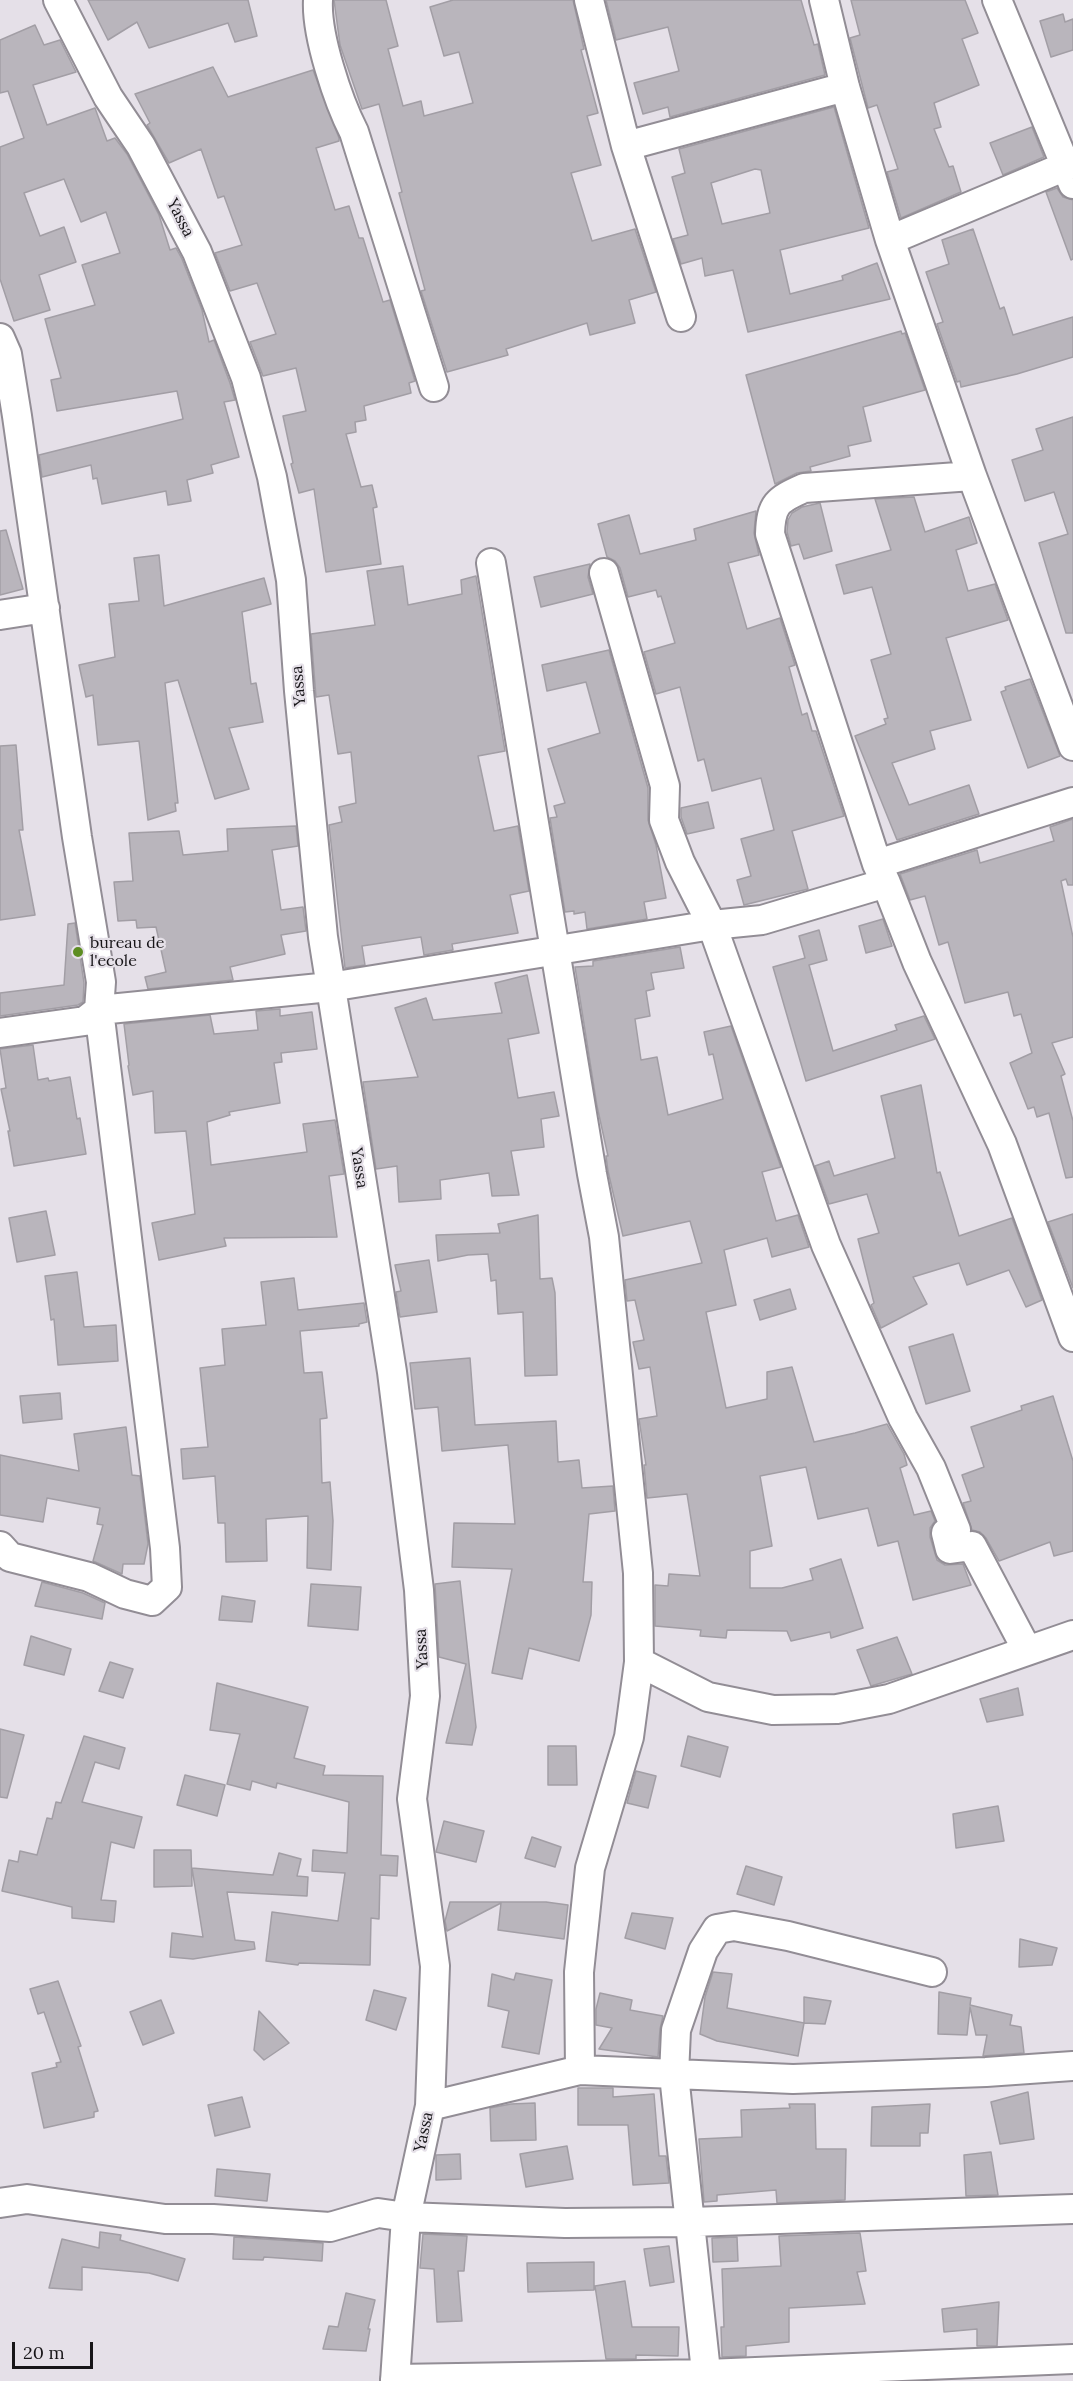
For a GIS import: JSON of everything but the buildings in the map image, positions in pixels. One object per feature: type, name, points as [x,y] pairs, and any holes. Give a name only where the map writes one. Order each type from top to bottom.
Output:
[{"type":"street","name":"Yassa","points":[[58,0],[108,97],[141,146],[179,214],[197,252],[246,378],[272,477],[291,580],[316,881],[330,987],[392,1372],[419,1590],[424,1696],[412,1799],[435,1966],[430,2106],[406,2217],[395,2380]]},
{"type":"street","points":[[318,0],[317,14],[329,64],[346,116],[354,132],[434,387]]},
{"type":"street","points":[[589,0],[626,146],[681,317]]},
{"type":"street","points":[[824,0],[845,87],[890,240],[972,476],[1073,746]]},
{"type":"street","points":[[890,240],[1069,175],[997,0]]},
{"type":"street","points":[[626,146],[845,87]]},
{"type":"street","points":[[0,338],[7,354],[77,837],[101,982],[99,1010],[164,1536],[166,1587],[153,1601],[125,1594],[89,1577],[10,1557],[0,1546]]},
{"type":"street","points":[[972,476],[804,488],[781,498],[771,512],[770,534],[881,873],[917,962],[1002,1144],[1073,1337]]},
{"type":"street","points":[[491,564],[554,950],[604,1236],[638,1573],[639,1662],[629,1737],[590,1868],[579,1972],[580,2070]]},
{"type":"street","points":[[604,573],[664,786],[664,820],[680,862],[712,925],[826,1245],[903,1418],[931,1468],[956,1530],[946,1533],[950,1549],[972,1546],[1027,1650]]},
{"type":"street","points":[[0,615],[45,608]]},
{"type":"street","points":[[0,1033],[85,1021],[99,1010],[330,987],[712,925],[762,920],[1073,802]]},
{"type":"street","points":[[639,1662],[708,1697],[773,1710],[837,1709],[889,1699],[1073,1635]]},
{"type":"street","points":[[707,2378],[674,2075],[676,2030],[703,1951],[717,1929],[734,1926],[788,1936],[932,1972]]},
{"type":"street","points":[[430,2106],[580,2070],[793,2079],[986,2072],[1073,2066]]},
{"type":"street","points":[[0,2203],[27,2199],[165,2219],[213,2219],[330,2227],[378,2212],[406,2217],[565,2223],[691,2222],[1073,2209]]},
{"type":"street","points":[[395,2380],[707,2378],[886,2374],[1073,2359]]},
{"type":"place","name":"bureau de l'ecole","points":[[78,952]]}]
